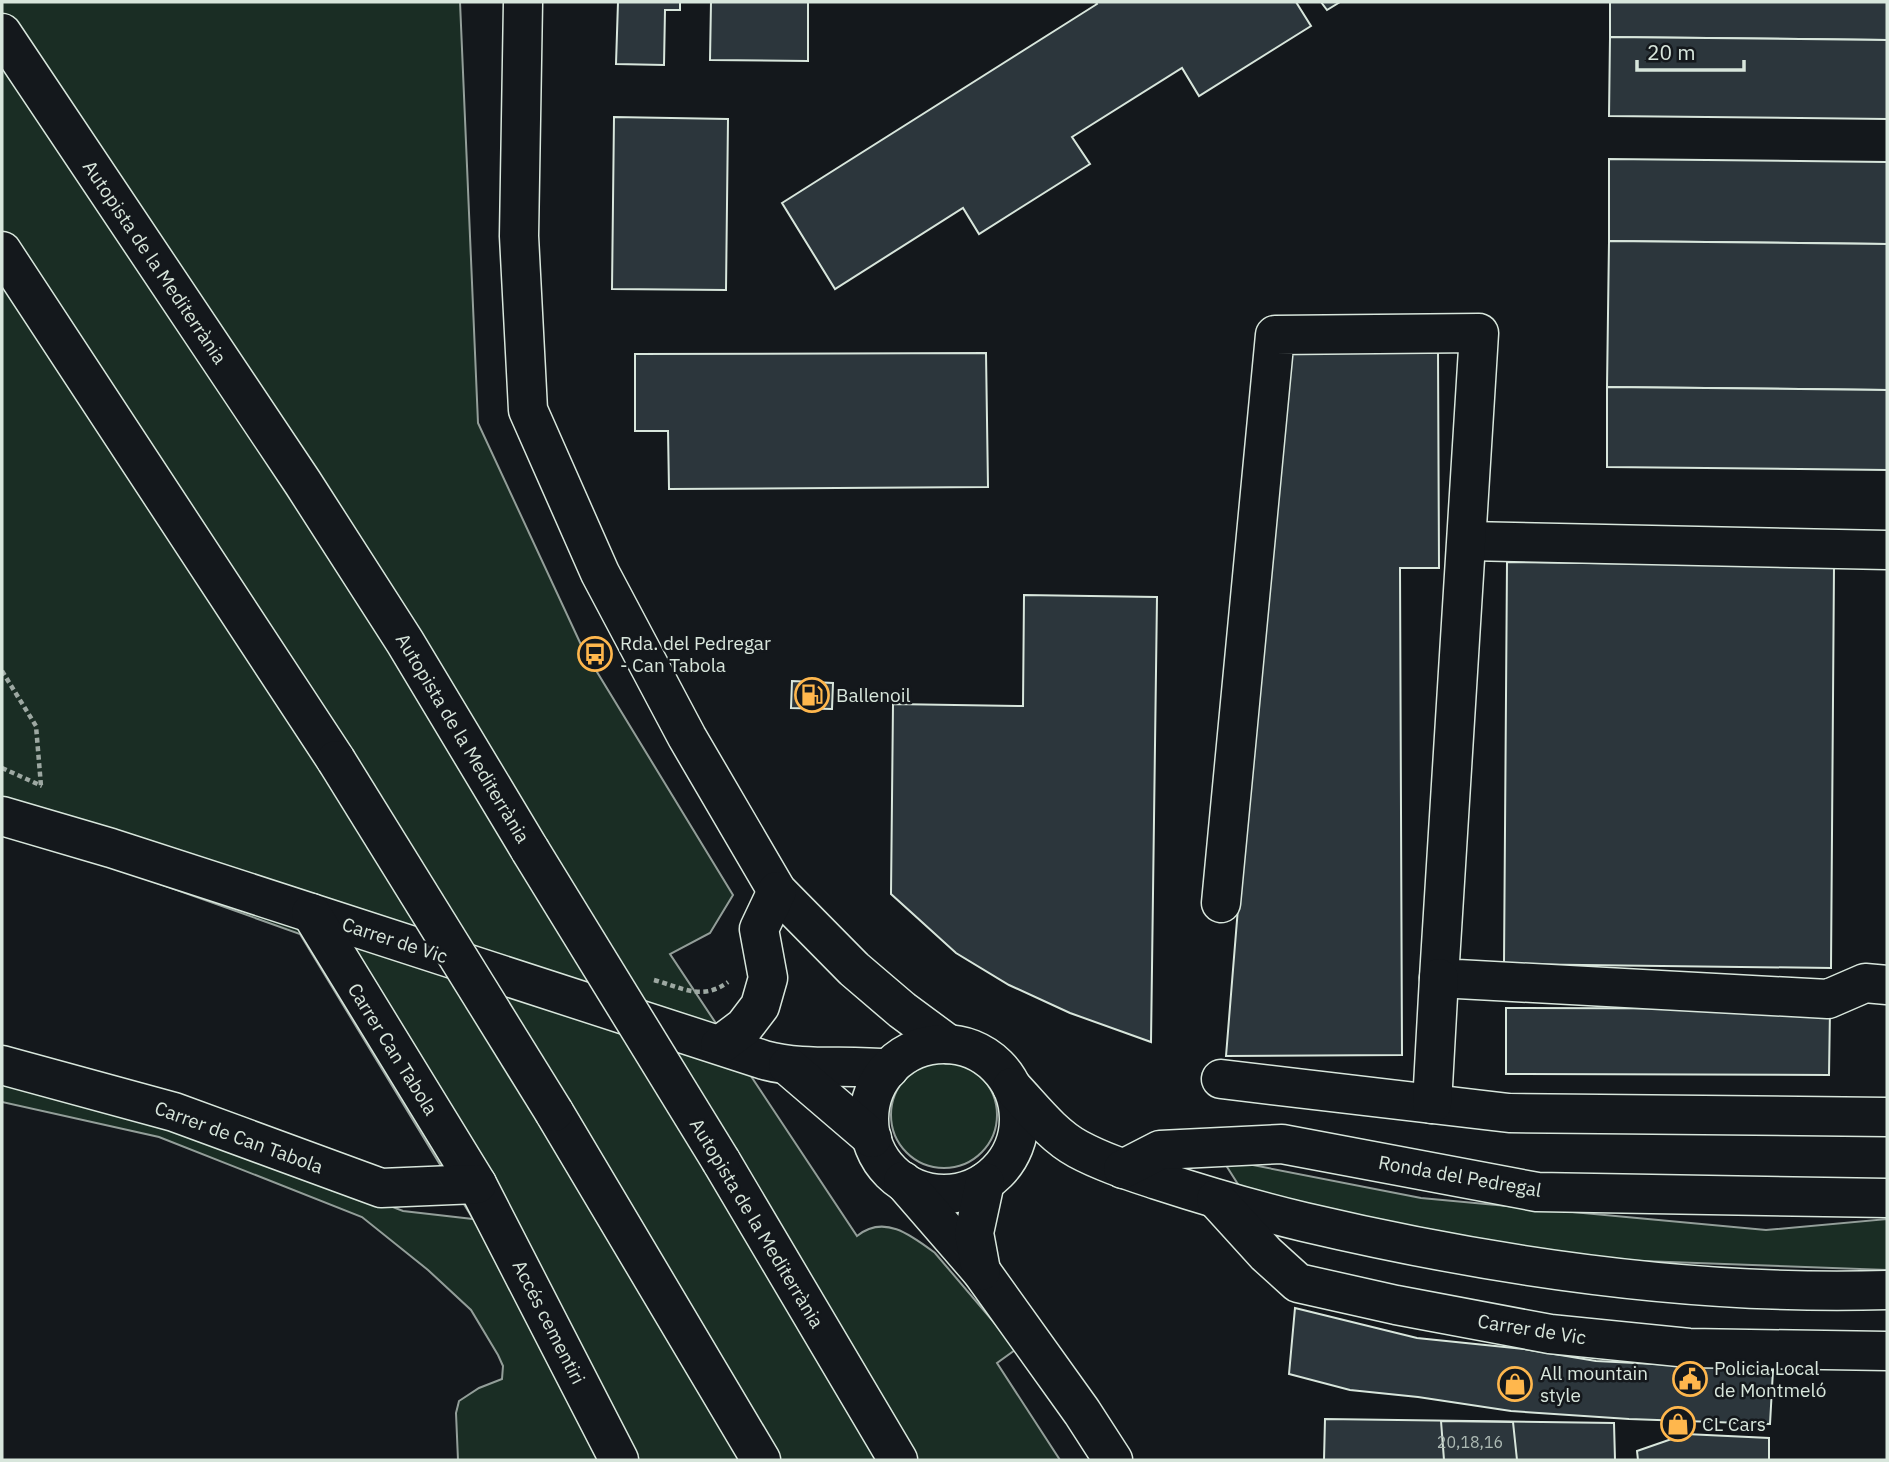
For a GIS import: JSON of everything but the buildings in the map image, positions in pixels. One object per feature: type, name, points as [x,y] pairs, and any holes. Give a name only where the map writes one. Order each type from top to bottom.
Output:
[{"type":"main road","points":[[523,2],[519,236],[528,410],[600,572],[687,737],[778,891],[854,969],[902,1010],[948,1044]]},
{"type":"main road","name":"Autopista de la Mediterrània","points":[[2,33],[303,483],[405,642],[721,1161],[898,1460]]},
{"type":"main road","points":[[2,251],[336,760],[554,1112],[761,1460]]},
{"type":"main road","points":[[1221,903],[1275,335],[1479,332],[1432,1104]]},
{"type":"main road","points":[[1467,541],[1887,550]]},
{"type":"main road","name":"Carrer de Vic","points":[[2,793],[19,811],[111,848],[788,1066],[892,1065]]},
{"type":"main road","points":[[720,1045],[744,1027],[760,1006],[768,978],[758,929],[778,891]]},
{"type":"main road","name":"Carrer Can Tabola","points":[[311,913],[477,1184]]},
{"type":"main road","points":[[854,969],[880,1008],[892,1065]]},
{"type":"main road","points":[[1439,978],[1828,999],[1865,982],[1887,985]]},
{"type":"main road","points":[[981,1271],[974,1233],[993,1174],[1014,1146],[1019,1110],[1012,1087],[1001,1070],[986,1057],[968,1048],[948,1044],[920,1048],[892,1065],[878,1084],[871,1101],[872,1138],[884,1163],[903,1181],[981,1271],[1113,1460]]},
{"type":"main road","name":"Carrer de Can Tabola","points":[[2,1065],[174,1112],[381,1188],[477,1184]]},
{"type":"main road","name":"Carrer de Vic","points":[[788,1066],[872,1138]]},
{"type":"main road","points":[[1221,1079],[1509,1113],[1887,1117]]},
{"type":"main road","name":"Carrer de Vic","points":[[1012,1087],[1046,1123],[1076,1148],[1123,1168],[1216,1199],[1378,1239],[1519,1265],[1633,1280],[1753,1288],[1887,1290]]},
{"type":"main road","name":"Ronda del Pedregal","points":[[1123,1168],[1160,1150],[1282,1144],[1537,1192],[1887,1198]]},
{"type":"main road","points":[[903,1181],[926,1191],[950,1194],[962,1192],[1038,1153],[1076,1148]]},
{"type":"main road","name":"Accés cementiri","points":[[477,1184],[619,1460]]},
{"type":"main road","name":"Carrer de Vic","points":[[1216,1199],[1266,1254],[1298,1283],[1396,1305],[1550,1334],[1689,1348],[1887,1350]]},
{"type":"path","points":[[2,671],[36,726],[41,786],[19,811]]},
{"type":"green space","points":[[2,2],[460,2],[478,423],[583,649],[733,895],[710,933],[670,954],[857,1236],[877,1227],[897,1229],[935,1253],[1009,1340],[1015,1350],[997,1363],[1060,1460],[458,1460],[456,1413],[459,1401],[479,1388],[502,1379],[503,1366],[471,1310],[428,1270],[362,1217],[159,1137],[2,1102],[2,1083],[166,1119],[403,1211],[473,1219],[300,934],[56,847],[2,832]]},
{"type":"green space","points":[[944,1062],[964,1066],[981,1078],[993,1095],[997,1115],[993,1135],[981,1152],[964,1164],[944,1168],[924,1164],[907,1152],[895,1135],[891,1115],[895,1095],[907,1078],[924,1066]]},
{"type":"green space","points":[[1222,1159],[1421,1198],[1766,1230],[1887,1219],[1887,1270],[1504,1256],[1248,1200]]},
{"type":"place","name":"Rda. del Pedregar - Can Tabola","points":[[595,654]]},
{"type":"place","name":"Ballenoil","points":[[812,695]]},
{"type":"place","name":"Policia Local de Montmeló","points":[[1690,1379]]},
{"type":"place","name":"All mountain style","points":[[1515,1384]]},
{"type":"place","name":"CL Cars","points":[[1678,1424]]}]
